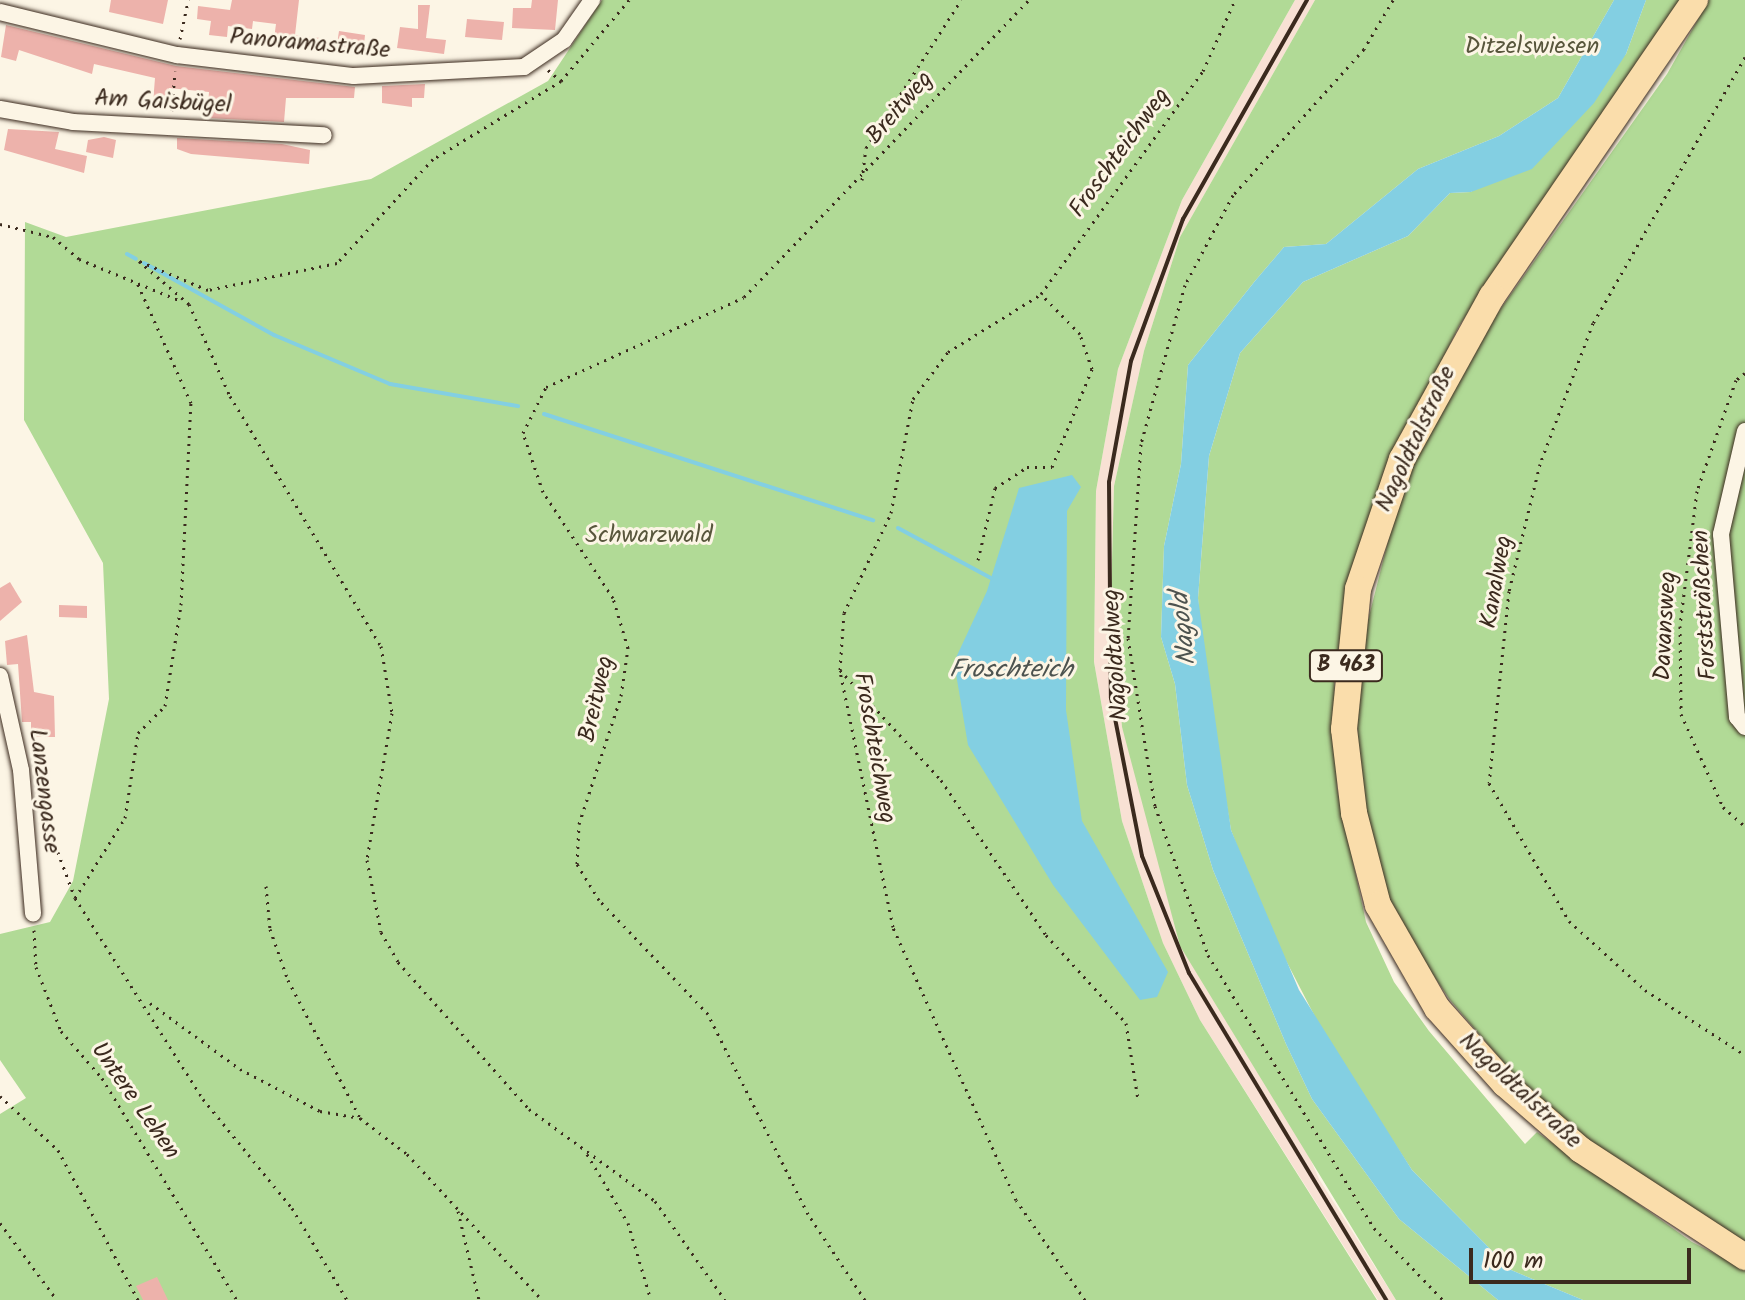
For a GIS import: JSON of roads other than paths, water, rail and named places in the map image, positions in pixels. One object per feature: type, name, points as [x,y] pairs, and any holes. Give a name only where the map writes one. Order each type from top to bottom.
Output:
[{"type":"main road","name":"Nagoldtalstraße","points":[[1695,0],[1492,296],[1402,459],[1358,589],[1344,729],[1354,813],[1378,905],[1437,1008],[1505,1084],[1581,1150],[1745,1257]]},
{"type":"street","name":"Panoramastraße","points":[[0,12],[177,55],[354,76],[492,72],[544,59],[592,0]]},
{"type":"street","name":"Am Gaisbügel","points":[[0,109],[73,122],[324,135]]},
{"type":"street","name":"Forststräßchen","points":[[1745,431],[1721,534],[1737,717],[1745,727]]},
{"type":"street","name":"Lanzengasse","points":[[0,676],[21,770],[33,914]]},
{"type":"water","name":"Nagold","points":[[1614,0],[1646,0],[1626,54],[1594,103],[1532,169],[1471,192],[1450,193],[1408,236],[1303,282],[1240,353],[1209,456],[1198,598],[1231,830],[1299,990],[1412,1170],[1511,1270],[1583,1300],[1498,1300],[1399,1219],[1312,1099],[1286,1044],[1213,870],[1187,785],[1175,684],[1161,637],[1164,546],[1181,464],[1188,365],[1255,281],[1284,247],[1326,244],[1418,169],[1499,136],[1558,98]]},
{"type":"water","name":"Froschteich","points":[[1072,475],[1081,487],[1067,511],[1066,710],[1082,821],[1168,972],[1157,997],[1140,1000],[1053,885],[968,745],[954,662],[987,591],[1019,488]]},
{"type":"waterway","points":[[127,254],[136,259]]},
{"type":"waterway","points":[[144,263],[274,335],[390,384],[518,406]]},
{"type":"waterway","points":[[544,414],[873,520]]},
{"type":"waterway","points":[[898,528],[991,578]]},
{"type":"railway","points":[[1307,0],[1183,219],[1131,361],[1109,482],[1111,698],[1142,856],[1189,973],[1386,1300]]},
{"type":"park label","name":"Ditzelswiesen","points":[[1532,47]]},
{"type":"park label","name":"Schwarzwald","points":[[649,536]]}]
